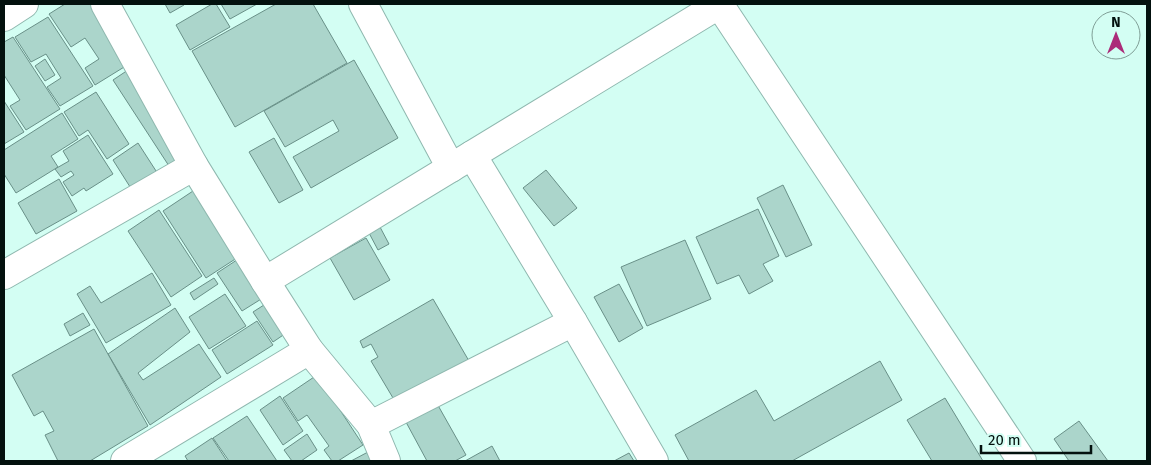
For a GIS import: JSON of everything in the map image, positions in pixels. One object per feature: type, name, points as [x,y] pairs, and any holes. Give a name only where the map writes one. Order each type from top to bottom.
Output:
[{"type":"street","points":[[4,17],[24,4]]},
{"type":"street","points":[[105,4],[194,166],[309,350],[371,425],[386,461]]},
{"type":"street","points":[[363,4],[461,162],[573,322],[654,461]]},
{"type":"street","points":[[265,281],[719,4],[1022,461]]},
{"type":"street","points":[[4,275],[194,166]]},
{"type":"street","points":[[371,425],[573,322]]},
{"type":"street","points":[[125,461],[309,350]]},
{"type":"building","points":[[65,4],[109,4],[142,56],[95,85],[85,68],[99,59],[85,38],[71,47],[49,14]]},
{"type":"building","points":[[165,4],[183,4],[184,5],[170,13]]},
{"type":"building","points":[[212,4],[216,4],[230,27],[190,50],[176,25]]},
{"type":"building","points":[[221,4],[257,4],[230,19]]},
{"type":"building","points":[[276,4],[313,4],[347,63],[235,127],[192,51]]},
{"type":"building","points":[[48,17],[93,86],[60,106],[47,87],[61,78],[46,54],[31,62],[15,37]]},
{"type":"building","points":[[13,37],[60,109],[26,130],[10,106],[20,100],[4,75],[4,42]]},
{"type":"building","points":[[45,59],[55,75],[45,81],[35,66]]},
{"type":"building","points":[[354,60],[398,138],[311,188],[293,157],[339,131],[333,120],[285,147],[264,111]]},
{"type":"building","points":[[140,62],[196,149],[169,166],[113,80]]},
{"type":"building","points":[[96,92],[129,144],[107,159],[88,130],[79,136],[64,112]]},
{"type":"building","points":[[4,101],[24,132],[4,144]]},
{"type":"building","points":[[62,113],[78,139],[51,156],[58,167],[16,193],[4,174],[4,150]]},
{"type":"building","points":[[88,135],[113,174],[86,191],[84,188],[72,196],[63,182],[74,175],[71,171],[61,177],[55,169],[69,161],[63,151]]},
{"type":"building","points":[[274,138],[303,190],[279,203],[249,152]]},
{"type":"building","points":[[138,143],[158,174],[132,190],[113,160]]},
{"type":"building","points":[[546,170],[577,208],[554,226],[523,188]]},
{"type":"building","points":[[59,179],[77,211],[36,234],[18,203]]},
{"type":"building","points":[[783,185],[812,245],[786,257],[757,198]]},
{"type":"building","points":[[199,187],[243,254],[206,278],[163,211]]},
{"type":"building","points":[[758,209],[779,256],[763,264],[773,281],[749,294],[739,275],[717,284],[696,237]]},
{"type":"building","points":[[159,210],[202,276],[171,297],[128,231]]},
{"type":"building","points":[[380,227],[389,244],[378,250],[369,233]]},
{"type":"building","points":[[366,238],[390,280],[354,300],[330,258]]},
{"type":"building","points":[[685,240],[711,299],[647,326],[621,267]]},
{"type":"building","points":[[249,252],[274,291],[242,311],[217,273]]},
{"type":"building","points":[[152,273],[171,305],[106,343],[77,294],[90,286],[101,303]]},
{"type":"building","points":[[214,278],[218,284],[194,300],[190,293]]},
{"type":"building","points":[[619,284],[643,328],[619,342],[594,297]]},
{"type":"building","points":[[225,294],[246,326],[209,349],[189,317]]},
{"type":"building","points":[[278,296],[298,325],[273,342],[253,312]]},
{"type":"building","points":[[433,299],[469,361],[396,403],[371,361],[378,357],[371,344],[363,348],[360,341]]},
{"type":"building","points":[[175,308],[190,332],[138,373],[143,380],[199,344],[221,377],[150,425],[108,354]]},
{"type":"building","points":[[83,313],[90,325],[70,336],[64,324]]},
{"type":"building","points":[[257,321],[273,345],[227,374],[212,350]]},
{"type":"building","points":[[94,329],[148,426],[90,461],[58,461],[45,435],[54,431],[43,411],[34,416],[12,375]]},
{"type":"building","points":[[880,361],[902,400],[792,461],[689,461],[675,435],[756,390],[774,421]]},
{"type":"building","points":[[317,375],[363,445],[338,461],[332,461],[324,450],[329,446],[307,415],[298,421],[283,398]]},
{"type":"building","points":[[431,393],[466,455],[455,461],[427,461],[400,411]]},
{"type":"building","points":[[280,396],[303,431],[283,445],[260,410]]},
{"type":"building","points":[[945,398],[983,461],[932,461],[907,420]]},
{"type":"building","points":[[247,416],[277,461],[229,461],[213,438]]},
{"type":"building","points":[[1079,421],[1108,461],[1069,461],[1054,439]]},
{"type":"building","points":[[307,434],[317,450],[301,461],[292,461],[284,450]]},
{"type":"building","points":[[212,438],[227,461],[188,461],[185,456]]},
{"type":"building","points":[[492,446],[500,461],[465,461]]},
{"type":"building","points":[[368,452],[373,461],[351,461]]},
{"type":"building","points":[[629,453],[634,461],[614,461]]}]
